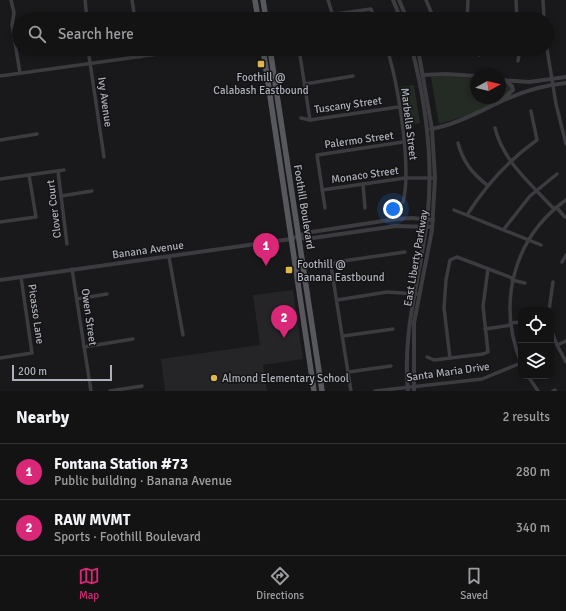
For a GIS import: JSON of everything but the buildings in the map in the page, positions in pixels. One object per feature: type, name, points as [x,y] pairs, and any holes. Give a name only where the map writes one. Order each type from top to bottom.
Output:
[{"type":"main road","points":[[255,0],[257,12]]},
{"type":"main road","points":[[263,0],[265,12]]},
{"type":"main road","name":"Foothill Boulevard","points":[[264,56],[314,391]]},
{"type":"main road","name":"Foothill Boulevard","points":[[271,56],[322,391]]},
{"type":"street","points":[[11,0],[14,12]]},
{"type":"street","points":[[85,0],[86,12]]},
{"type":"street","points":[[132,0],[134,12]]},
{"type":"street","points":[[328,0],[332,12]]},
{"type":"street","points":[[393,0],[398,12]]},
{"type":"street","points":[[399,0],[404,12]]},
{"type":"street","points":[[426,0],[431,12]]},
{"type":"street","points":[[467,12],[468,0]]},
{"type":"street","points":[[516,0],[517,12]]},
{"type":"street","points":[[543,0],[544,12]]},
{"type":"street","points":[[348,12],[371,9],[372,12]]},
{"type":"street","points":[[18,56],[20,73]]},
{"type":"street","name":"Ivy Avenue","points":[[89,56],[104,157]]},
{"type":"street","points":[[0,76],[147,56]]},
{"type":"street","points":[[301,56],[310,120]]},
{"type":"street","name":"Marbella Street","points":[[389,56],[394,78],[403,142],[405,178],[403,202]]},
{"type":"street","name":"East Liberty Parkway","points":[[408,389],[407,340],[413,293],[427,219],[429,178],[426,130],[414,56]]},
{"type":"street","name":"East Liberty Parkway","points":[[414,389],[413,335],[418,294],[433,220],[435,178],[432,129],[420,56]]},
{"type":"street","points":[[518,61],[519,56]]},
{"type":"street","points":[[548,56],[566,144]]},
{"type":"street","points":[[418,76],[446,74],[470,76]]},
{"type":"street","points":[[305,84],[353,76]]},
{"type":"street","points":[[506,81],[529,82],[566,77]]},
{"type":"street","points":[[506,81],[512,86],[513,90],[506,97]]},
{"type":"street","points":[[506,100],[522,93],[566,83]]},
{"type":"street","points":[[426,130],[472,116],[497,104]]},
{"type":"street","name":"Tuscany Street","points":[[301,118],[310,120],[398,107]]},
{"type":"street","points":[[467,215],[487,185],[510,161],[537,140],[531,111]]},
{"type":"street","points":[[495,128],[501,148],[510,161],[536,190],[565,217]]},
{"type":"street","points":[[0,140],[37,134]]},
{"type":"street","name":"Palermo Street","points":[[322,190],[317,155],[403,142]]},
{"type":"street","points":[[458,143],[468,168],[487,185]]},
{"type":"street","points":[[0,179],[64,170]]},
{"type":"street","name":"Clover Court","points":[[58,171],[67,244]]},
{"type":"street","points":[[504,229],[514,214],[536,190],[557,174]]},
{"type":"street","points":[[0,222],[36,217],[30,175]]},
{"type":"street","name":"Monaco Street","points":[[322,190],[405,178],[435,178]]},
{"type":"street","points":[[363,184],[365,208]]},
{"type":"street","points":[[322,190],[325,208]]},
{"type":"street","points":[[61,196],[92,192]]},
{"type":"street","points":[[518,352],[510,324],[509,304],[512,279],[519,258],[536,228],[555,208],[566,200]]},
{"type":"street","points":[[454,210],[541,245]]},
{"type":"street","name":"Banana Avenue","points":[[0,280],[291,239],[305,233],[396,219],[433,220]]},
{"type":"street","name":"Banana Avenue","points":[[298,237],[306,239],[403,225],[432,227]]},
{"type":"street","points":[[351,391],[331,266],[333,263],[405,252]]},
{"type":"street","points":[[562,262],[566,255]]},
{"type":"street","points":[[169,257],[182,335]]},
{"type":"street","points":[[450,358],[445,326],[445,294],[450,260],[452,257],[457,257],[525,284]]},
{"type":"street","points":[[427,357],[434,360],[483,354],[488,352],[483,306],[488,269]]},
{"type":"street","name":"Owen Street","points":[[72,270],[91,391]]},
{"type":"street","name":"Picasso Lane","points":[[0,358],[32,353],[21,278]]},
{"type":"street","points":[[549,307],[552,282]]},
{"type":"street","points":[[337,300],[387,292],[418,294]]},
{"type":"street","points":[[77,299],[107,294]]},
{"type":"street","points":[[485,329],[518,323]]},
{"type":"street","points":[[343,336],[393,329]]},
{"type":"street","points":[[84,347],[134,339]]},
{"type":"street","points":[[554,339],[566,362]]},
{"type":"street","points":[[556,345],[566,341]]},
{"type":"street","name":"Santa Maria Drive","points":[[375,391],[414,389],[482,378],[518,364]]},
{"type":"street","points":[[348,372],[391,366]]},
{"type":"street","points":[[530,379],[538,391]]},
{"type":"street","points":[[110,391],[142,386]]},
{"type":"shaded area","points":[[449,76],[470,78],[470,104],[492,104],[477,112],[439,124],[431,77]]},
{"type":"shaded area","points":[[506,84],[510,86],[511,90],[506,95]]},
{"type":"shaded area","points":[[414,85],[420,123],[405,126],[399,87]]},
{"type":"shaded area","points":[[293,290],[303,359],[263,365],[267,391],[165,391],[161,359],[260,345],[253,295]]},
{"type":"place","name":"Foothill @ Calabash Eastbound","points":[[261,64]]},
{"type":"place","name":"Fontana Station #73","points":[[266,266]]},
{"type":"place","name":"Foothill @ Banana Eastbound","points":[[289,270]]},
{"type":"place","name":"RAW MVMT","points":[[284,338]]},
{"type":"place","name":"Almond Elementary School","points":[[214,378]]}]
